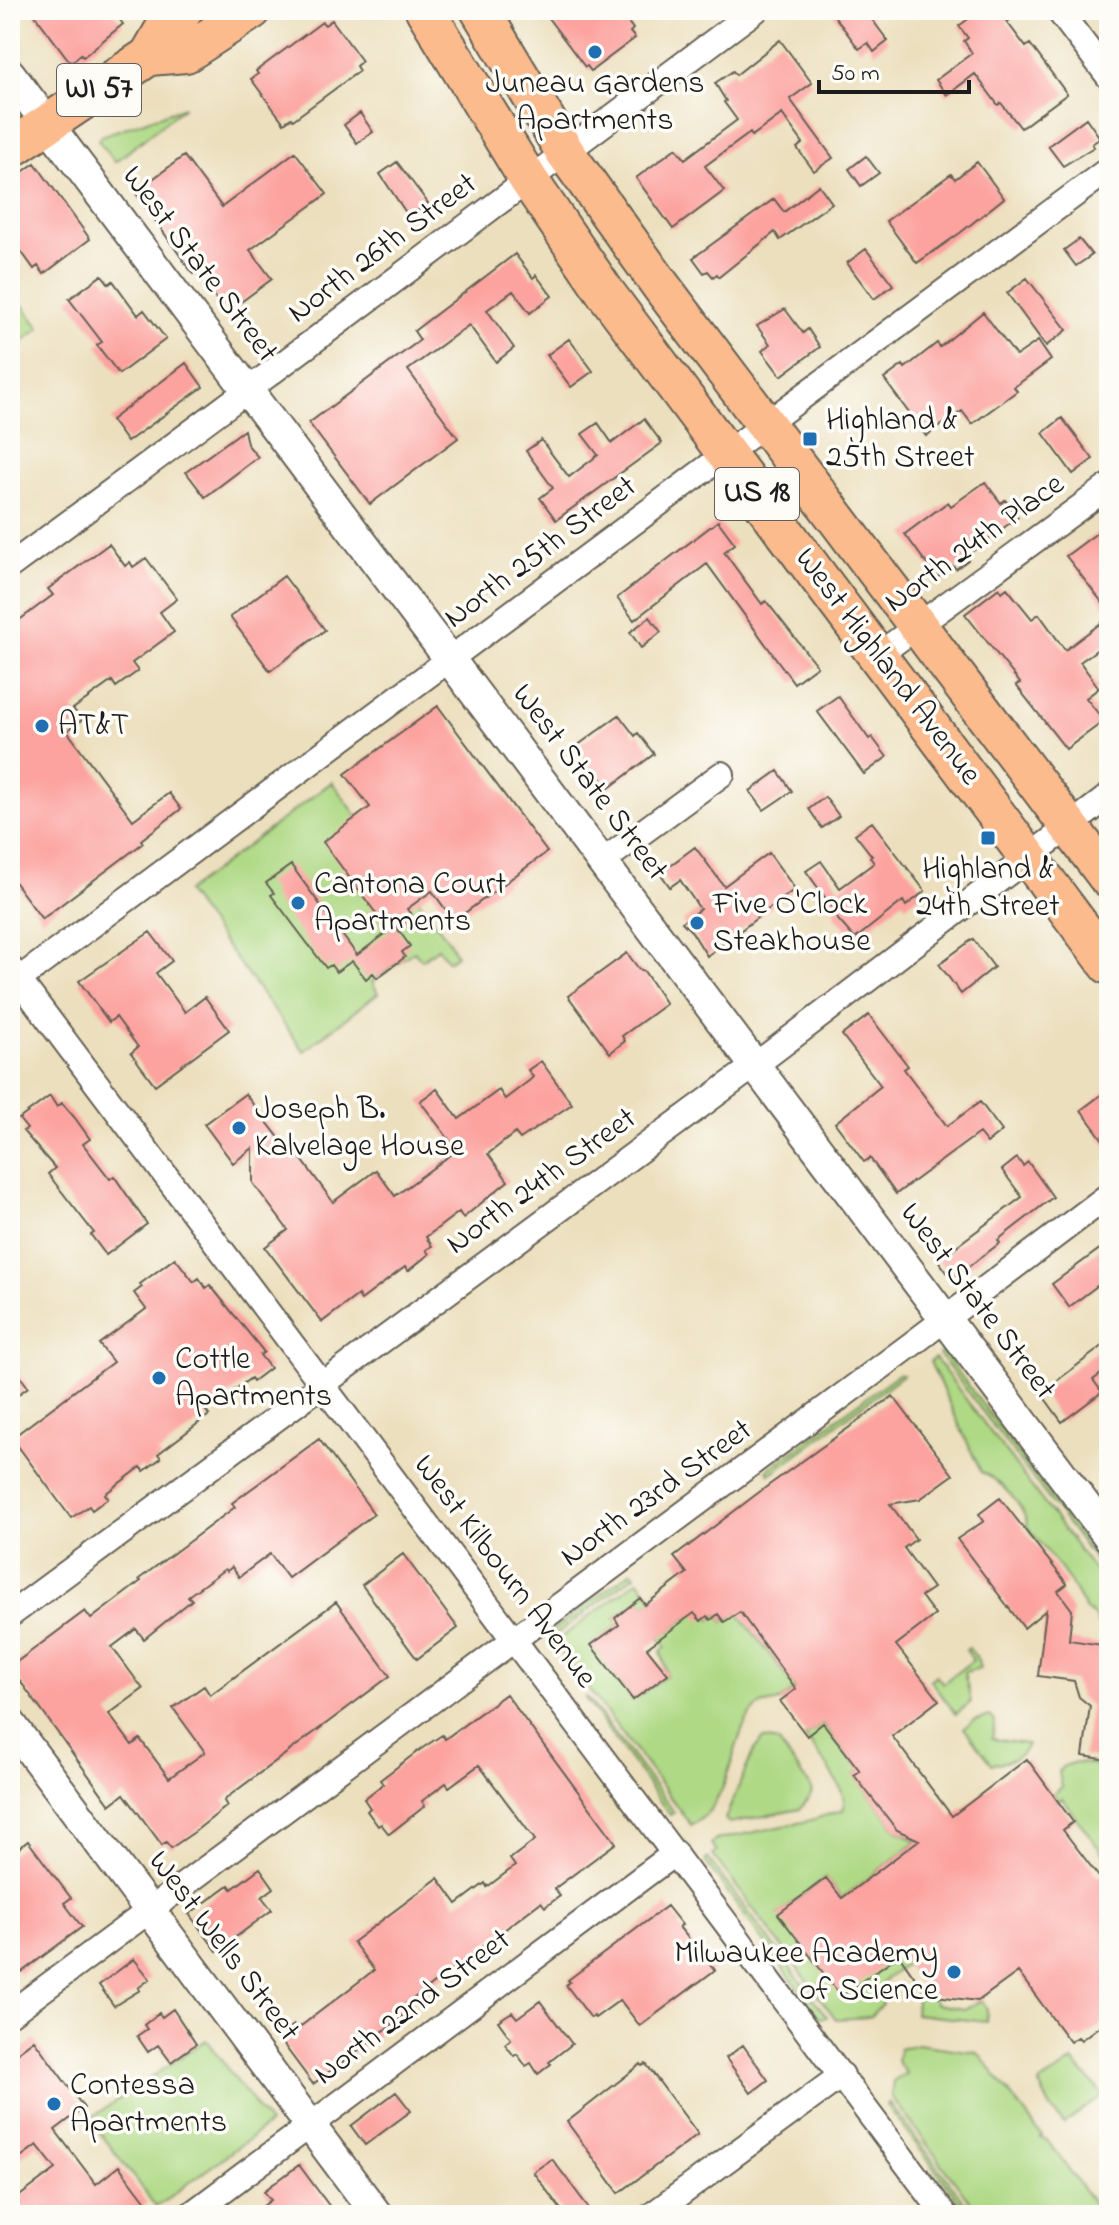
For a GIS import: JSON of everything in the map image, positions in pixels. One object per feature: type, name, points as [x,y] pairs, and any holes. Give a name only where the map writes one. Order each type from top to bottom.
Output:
[{"type":"main road","name":"WI 57","points":[[10,149],[149,56],[168,23],[183,10]]},
{"type":"main road","name":"WI 57","points":[[149,56],[186,53],[252,10]]},
{"type":"main road","name":"West Highland Avenue","points":[[425,10],[528,179],[605,292],[1109,965]]},
{"type":"main road","name":"West Highland Avenue","points":[[480,10],[565,152],[661,286],[1109,879]]},
{"type":"street","name":"North 26th Street","points":[[10,566],[249,391],[756,10]]},
{"type":"street","points":[[1058,10],[1107,72]]},
{"type":"street","name":"West State Street","points":[[10,74],[1109,1537]]},
{"type":"street","name":"North 25th Street","points":[[13,978],[451,661],[1109,169]]},
{"type":"street","name":"North 24th Place","points":[[878,655],[1109,486]]},
{"type":"street","points":[[603,861],[722,774]]},
{"type":"street","name":"North 24th Street","points":[[10,1615],[754,1066],[1109,796]]},
{"type":"street","name":"West Kilbourn Avenue","points":[[13,978],[322,1383],[945,2215]]},
{"type":"street","name":"North 23rd Street","points":[[10,2014],[1109,1195]]},
{"type":"street","name":"West Wells Street","points":[[10,1723],[377,2215]]},
{"type":"street","name":"North 22nd Street","points":[[190,2215],[675,1853]]},
{"type":"street","points":[[652,2215],[842,2075]]},
{"type":"green space","points":[[184,107],[115,162],[98,140],[101,136]]},
{"type":"green space","points":[[10,289],[40,328],[10,351]]},
{"type":"green space","points":[[332,782],[449,941],[456,955],[448,961],[438,948],[422,960],[414,951],[372,982],[378,993],[304,1051],[186,892]]},
{"type":"green space","points":[[943,1352],[1109,1573],[1109,1579],[939,1354]]},
{"type":"green space","points":[[935,1358],[1109,1590],[1109,1640],[1095,1617],[1085,1609],[1069,1580],[1027,1526],[1022,1510],[1010,1494],[981,1472],[930,1362]]},
{"type":"green space","points":[[898,1374],[903,1375],[770,1474],[767,1470]]},
{"type":"green space","points":[[632,1571],[635,1575],[551,1638],[548,1634]]},
{"type":"green space","points":[[638,1580],[654,1599],[645,1605],[640,1599],[615,1618],[619,1625],[592,1645],[633,1700],[667,1675],[661,1651],[666,1647],[659,1638],[694,1613],[711,1620],[718,1614],[724,1622],[738,1613],[796,1689],[781,1700],[760,1705],[749,1718],[716,1801],[705,1815],[691,1825],[554,1643]]},
{"type":"green space","points":[[969,1648],[980,1668],[964,1672],[971,1702],[956,1714],[930,1680],[936,1675],[943,1683],[973,1660],[966,1650]]},
{"type":"green space","points":[[585,1698],[674,1812],[670,1815]]},
{"type":"green space","points":[[990,1716],[995,1721],[992,1739],[1027,1744],[1017,1757],[992,1764],[964,1728],[973,1721]]},
{"type":"green space","points":[[823,1723],[860,1771],[855,1775],[897,1830],[917,1841],[842,1898],[825,1878],[779,1914],[927,1934],[933,1944],[885,1980],[879,1989],[882,2004],[870,2017],[836,2019],[713,1855],[717,1851],[711,1844],[716,1840],[808,1821],[843,1810],[844,1802],[838,1783],[805,1737]]},
{"type":"green space","points":[[763,1739],[778,1742],[812,1792],[800,1809],[729,1823],[725,1819],[754,1750]]},
{"type":"green space","points":[[1072,1763],[1109,1765],[1109,1862],[1062,1798],[1058,1801],[1053,1794],[1062,1787],[1059,1772],[1062,1767]]},
{"type":"green space","points":[[708,1858],[827,2017],[820,2018],[705,1861]]},
{"type":"green space","points":[[924,1992],[936,2004],[964,2009],[982,2000],[987,2009],[986,2022],[915,2014],[916,1998]]},
{"type":"green space","points":[[206,2040],[269,2124],[156,2207],[90,2119]]},
{"type":"green space","points":[[917,2044],[975,2052],[981,2056],[1042,2136],[1040,2138],[1047,2140],[1102,2215],[980,2215],[891,2096],[893,2082],[906,2073],[897,2061],[899,2049]]},
{"type":"green space","points":[[1073,2061],[1103,2095],[1064,2124],[1051,2109],[1039,2084]]},
{"type":"green space","points":[[889,2102],[974,2215],[969,2215],[887,2105]]},
{"type":"building","points":[[31,10],[112,10],[123,24],[83,57],[81,54],[71,63]]},
{"type":"building","name":"Juneau Gardens Apartments","points":[[542,10],[619,10],[633,29],[630,32],[635,38],[591,71]]},
{"type":"building","points":[[830,10],[865,10],[888,41],[874,52],[868,43],[859,49]]},
{"type":"building","points":[[980,10],[1024,10],[1007,22],[1026,47],[1030,44],[1067,94],[1021,128],[1001,103],[998,105],[975,74],[947,95],[936,80],[972,53],[964,41],[968,38],[959,26]]},
{"type":"building","points":[[332,20],[362,61],[356,66],[359,71],[293,120],[291,118],[284,123],[251,79],[258,74],[256,71],[322,22],[325,25]]},
{"type":"building","points":[[780,40],[812,83],[790,99],[833,158],[814,171],[797,148],[803,143],[782,114],[705,166],[724,191],[673,229],[636,178],[676,148],[685,159],[737,120],[715,83],[733,71],[736,75]]},
{"type":"building","points":[[360,113],[373,132],[357,143],[344,125]]},
{"type":"building","points":[[1086,118],[1100,138],[1092,144],[1094,147],[1063,166],[1048,146]]},
{"type":"building","points":[[295,152],[327,194],[250,250],[272,279],[226,313],[196,272],[193,274],[135,192],[184,156],[222,207]]},
{"type":"building","points":[[866,156],[879,173],[861,186],[849,169]]},
{"type":"building","points":[[397,162],[428,203],[409,217],[380,174]]},
{"type":"building","points":[[977,162],[1004,198],[917,263],[886,221],[951,174],[955,179]]},
{"type":"building","points":[[35,163],[90,239],[44,274],[38,266],[34,269],[10,236],[10,181]]},
{"type":"building","points":[[819,185],[832,203],[780,240],[775,232],[719,277],[717,274],[713,277],[708,271],[704,273],[693,258],[774,199],[784,212]]},
{"type":"building","points":[[1079,239],[1092,255],[1076,266],[1064,250]]},
{"type":"building","points":[[866,249],[893,285],[874,299],[847,263]]},
{"type":"building","points":[[515,254],[552,296],[530,313],[513,291],[487,310],[514,348],[496,362],[469,325],[408,370],[458,438],[370,504],[309,423],[420,340],[414,331]]},
{"type":"building","points":[[102,275],[109,284],[113,281],[138,315],[144,310],[166,339],[119,374],[97,345],[102,342],[69,299]]},
{"type":"building","points":[[1027,278],[1067,330],[1046,346],[1007,293]]},
{"type":"building","points":[[785,309],[803,333],[808,329],[820,347],[781,376],[762,351],[770,344],[757,326]]},
{"type":"building","points":[[983,312],[1016,356],[1038,341],[1051,360],[1014,387],[1017,391],[972,424],[962,411],[926,436],[884,379],[903,365],[905,368],[937,343],[940,347]]},
{"type":"building","points":[[569,339],[593,371],[571,387],[547,355]]},
{"type":"building","points":[[186,363],[203,387],[127,442],[111,420]]},
{"type":"building","points":[[1062,418],[1093,459],[1073,474],[1043,433]]},
{"type":"building","points":[[644,419],[662,443],[556,520],[540,498],[553,488],[526,451],[541,440],[569,477],[598,455],[582,434],[598,423],[612,443]]},
{"type":"building","points":[[244,430],[247,444],[258,457],[205,497],[186,472]]},
{"type":"building","points":[[985,482],[1001,503],[1005,500],[1018,517],[966,556],[968,560],[937,578],[905,534],[948,502],[951,506]]},
{"type":"building","points":[[718,521],[735,544],[724,552],[762,604],[766,601],[817,666],[794,683],[707,564],[634,620],[617,598]]},
{"type":"building","points":[[1109,524],[1109,611],[1066,556]]},
{"type":"building","name":"AT&T","points":[[109,544],[125,566],[130,562],[133,567],[146,558],[177,599],[160,612],[174,632],[132,663],[138,671],[116,687],[112,681],[73,709],[82,720],[67,731],[133,820],[169,793],[181,809],[141,840],[143,843],[42,919],[10,876],[10,627],[53,595],[48,589]]},
{"type":"building","points":[[284,576],[325,630],[270,671],[230,617]]},
{"type":"building","points":[[999,588],[1002,592],[1007,588],[1032,619],[1039,614],[1065,650],[1109,617],[1109,641],[1080,662],[1099,688],[1086,698],[1104,721],[1066,749],[1016,685],[1020,683],[965,614]]},
{"type":"building","points":[[650,617],[661,632],[641,648],[630,632]]},
{"type":"building","points":[[838,696],[869,739],[872,737],[887,757],[864,774],[817,711]]},
{"type":"building","points":[[438,706],[547,852],[454,921],[432,891],[407,909],[412,916],[397,928],[410,946],[402,952],[405,957],[377,978],[373,973],[366,979],[352,961],[336,972],[331,965],[326,968],[271,895],[274,893],[266,883],[291,865],[357,955],[389,931],[323,842],[370,807],[345,774]]},
{"type":"building","points":[[619,715],[654,754],[609,788],[601,778],[597,782],[573,749]]},
{"type":"building","points":[[778,771],[792,791],[764,810],[750,791]]},
{"type":"building","points":[[825,797],[839,816],[822,828],[809,809]]},
{"type":"building","points":[[872,822],[925,891],[906,906],[903,901],[855,939],[834,915],[836,913],[806,871],[821,861],[840,888],[874,863],[855,834]]},
{"type":"building","points":[[695,847],[724,886],[769,853],[795,889],[707,956],[682,922],[700,909],[680,880],[670,887],[660,873]]},
{"type":"building","points":[[150,932],[172,961],[156,973],[185,1012],[205,997],[229,1030],[155,1085],[131,1053],[138,1047],[116,1017],[109,1022],[79,981]]},
{"type":"building","points":[[973,939],[994,967],[961,994],[939,964]]},
{"type":"building","points":[[627,953],[644,971],[666,1004],[622,1036],[625,1041],[610,1053],[568,996]]},
{"type":"building","points":[[869,1015],[908,1066],[904,1069],[947,1126],[980,1102],[1002,1131],[987,1143],[979,1133],[896,1194],[870,1158],[864,1162],[835,1123],[881,1086],[842,1035]]},
{"type":"building","points":[[541,1061],[572,1104],[520,1139],[515,1133],[488,1154],[508,1181],[463,1218],[459,1212],[426,1237],[432,1246],[426,1250],[429,1254],[408,1271],[405,1267],[361,1300],[358,1295],[322,1322],[265,1247],[288,1230],[253,1183],[253,1148],[233,1163],[204,1124],[245,1094],[288,1149],[292,1146],[333,1202],[376,1170],[395,1196],[457,1150],[420,1101],[437,1089],[459,1119],[499,1090],[505,1099],[533,1077],[528,1070]]},
{"type":"building","points":[[1109,1089],[1109,1148],[1081,1110]]},
{"type":"building","points":[[50,1096],[57,1107],[62,1103],[75,1118],[90,1139],[83,1144],[110,1179],[114,1176],[147,1224],[106,1255],[91,1235],[94,1233],[48,1174],[55,1168],[23,1131],[27,1129],[19,1119]]},
{"type":"building","points":[[1017,1158],[1023,1166],[1028,1162],[1053,1197],[952,1279],[938,1260],[1022,1197],[1002,1170]]},
{"type":"building","points":[[1101,1248],[1109,1259],[1109,1277],[1069,1307],[1052,1284]]},
{"type":"building","points":[[175,1258],[194,1282],[199,1278],[206,1288],[210,1285],[264,1352],[260,1355],[270,1368],[206,1411],[209,1415],[158,1454],[161,1458],[144,1471],[141,1467],[105,1494],[108,1498],[92,1510],[89,1506],[71,1518],[12,1438],[113,1362],[99,1344],[146,1309],[134,1293],[142,1287],[140,1284]]},
{"type":"building","points":[[1109,1341],[1109,1368],[1093,1380],[1102,1392],[1062,1422],[1041,1393]]},
{"type":"building","points":[[10,1363],[28,1387],[10,1401]]},
{"type":"building","points":[[893,1396],[953,1475],[920,1499],[890,1504],[916,1539],[904,1548],[933,1588],[921,1596],[935,1615],[896,1645],[939,1700],[892,1736],[952,1816],[1027,1759],[1073,1822],[1063,1830],[1099,1877],[1109,1870],[1109,2019],[1081,2040],[1078,2037],[1070,2042],[1018,1972],[978,2001],[927,1995],[899,1955],[841,1996],[778,1914],[826,1878],[842,1898],[919,1840],[897,1830],[854,1775],[860,1771],[823,1723],[807,1736],[780,1701],[796,1689],[740,1612],[724,1622],[718,1614],[711,1620],[707,1616],[701,1621],[694,1613],[647,1648],[668,1674],[633,1700],[591,1645],[619,1625],[615,1618],[640,1598],[645,1605],[687,1573],[674,1557]]},
{"type":"building","points":[[319,1439],[374,1514],[288,1578],[270,1554],[239,1577],[232,1567],[227,1571],[225,1569],[188,1596],[192,1600],[144,1639],[136,1629],[112,1647],[143,1689],[109,1714],[132,1745],[140,1739],[169,1778],[205,1752],[173,1708],[204,1686],[210,1695],[336,1602],[390,1676],[229,1796],[224,1801],[227,1806],[193,1833],[171,1848],[166,1842],[162,1845],[124,1794],[110,1805],[10,1667],[85,1611],[91,1619],[235,1507],[232,1503]]},
{"type":"building","points":[[1000,1498],[1067,1584],[1058,1591],[1072,1610],[1069,1640],[1109,1646],[1109,1760],[1083,1756],[1090,1706],[1079,1697],[1074,1681],[1038,1676],[1046,1610],[1024,1628],[957,1539],[984,1521],[979,1514]]},
{"type":"building","points":[[403,1554],[458,1628],[417,1659],[362,1585]]},
{"type":"building","points":[[506,1694],[616,1843],[554,1889],[560,1896],[545,1907],[541,1902],[397,2011],[402,2017],[313,2084],[278,2037],[294,2025],[297,2029],[374,1970],[353,1942],[438,1878],[457,1904],[515,1866],[510,1859],[535,1840],[479,1765],[449,1787],[446,1783],[422,1801],[425,1806],[389,1834],[381,1824],[378,1826],[367,1811],[370,1808],[364,1799],[383,1784],[380,1780],[418,1751],[442,1735],[445,1739]]},
{"type":"building","points":[[28,1841],[71,1898],[64,1903],[82,1927],[19,1974],[10,1962],[10,1855]]},
{"type":"building","points":[[260,1868],[274,1888],[262,1897],[272,1910],[217,1951],[189,1914],[229,1885],[232,1889]]},
{"type":"building","points":[[667,1906],[682,1925],[679,1927],[715,1970],[640,2026],[620,2000],[591,2018],[566,1985],[570,1982],[568,1980]]},
{"type":"building","points":[[134,1959],[150,1979],[138,1988],[140,1990],[114,2006],[99,1985]]},
{"type":"building","points":[[540,2001],[572,2044],[538,2074],[531,2063],[526,2066],[517,2054],[514,2056],[505,2044],[511,2039],[498,2021],[512,2012],[517,2018]]},
{"type":"building","points":[[173,2009],[196,2044],[171,2062],[158,2045],[148,2052],[137,2036],[147,2029],[144,2025],[159,2013],[162,2017]]},
{"type":"building","points":[[34,2040],[84,2108],[55,2130],[96,2184],[119,2166],[147,2203],[132,2215],[10,2215],[10,2203],[56,2169],[37,2145],[10,2165],[10,2058]]},
{"type":"building","points":[[743,2045],[768,2080],[751,2093],[726,2058]]},
{"type":"building","points":[[641,2064],[646,2064],[698,2134],[619,2193],[567,2122]]},
{"type":"building","points":[[396,2092],[411,2111],[365,2145],[351,2126]]},
{"type":"building","points":[[552,2159],[594,2215],[565,2215],[533,2172]]},
{"type":"building","points":[[299,2165],[336,2215],[251,2215],[271,2200],[264,2191]]},
{"type":"place","name":"Juneau Gardens Apartments","points":[[595,52]]},
{"type":"place","name":"Highland & 25th Street","points":[[810,439]]},
{"type":"place","name":"AT&T","points":[[42,726]]},
{"type":"place","name":"Highland & 24th Street","points":[[988,838]]},
{"type":"place","name":"Cantona Court Apartments","points":[[298,903]]},
{"type":"place","name":"Five O'Clock Steakhouse","points":[[697,923]]},
{"type":"place","name":"Joseph B. Kalvelage House","points":[[239,1128]]},
{"type":"place","name":"Cottle Apartments","points":[[159,1378]]},
{"type":"place","name":"Milwaukee Academy of Science","points":[[954,1972]]},
{"type":"place","name":"Contessa Apartments","points":[[54,2104]]}]
